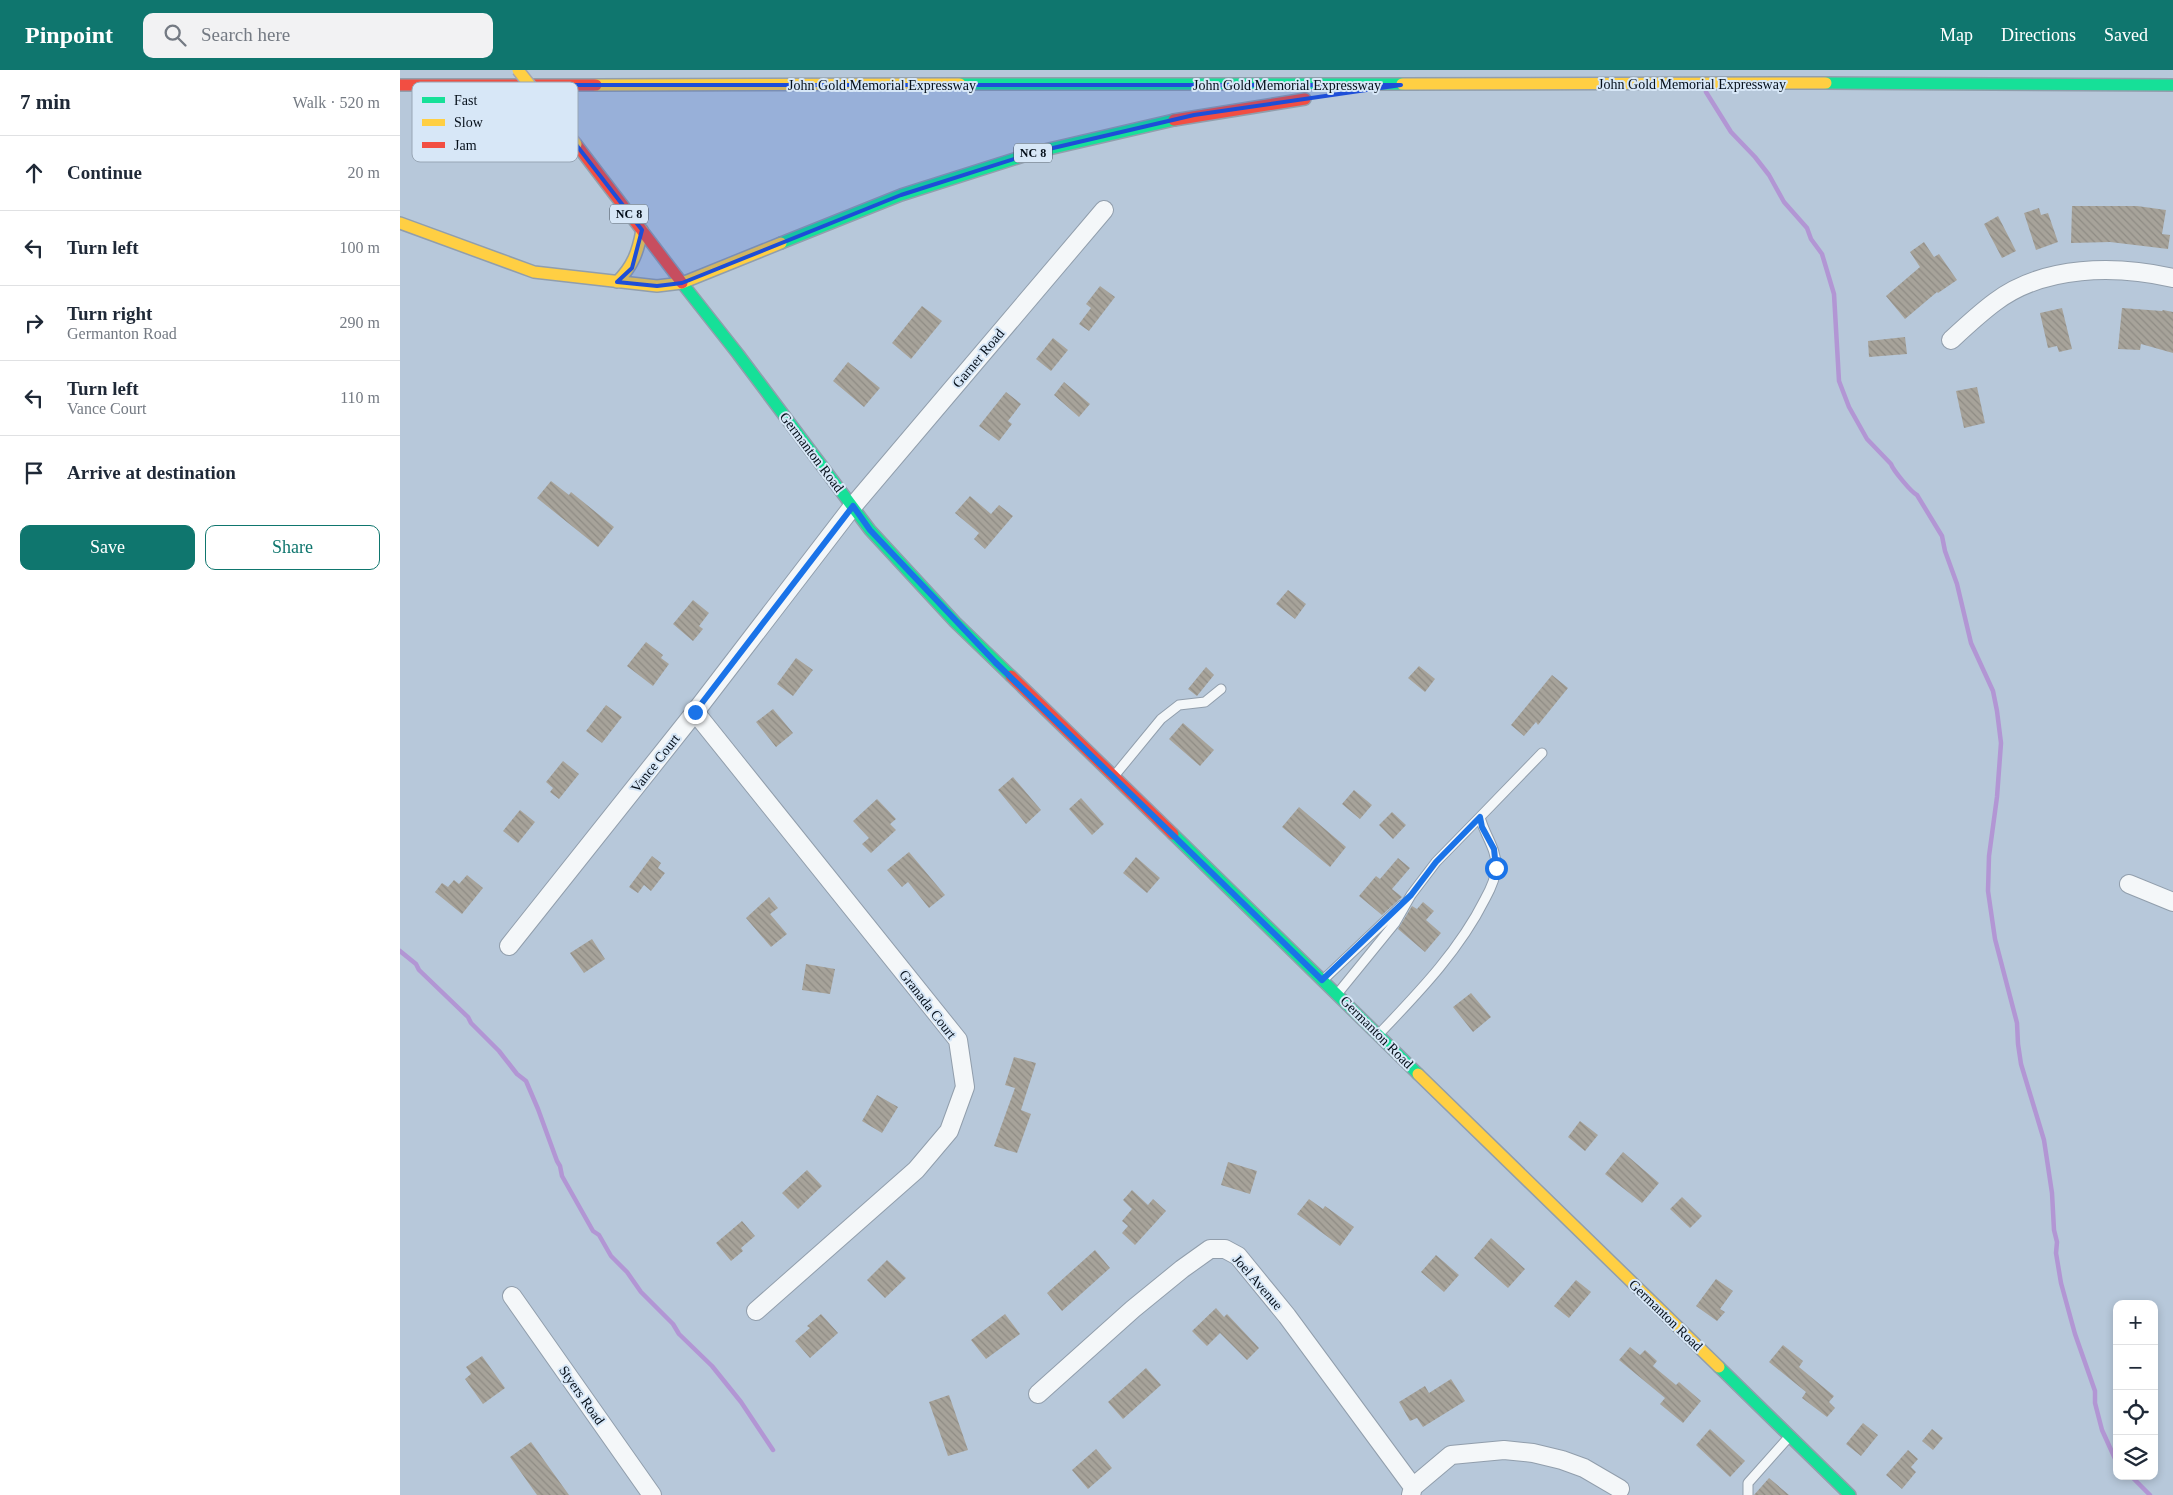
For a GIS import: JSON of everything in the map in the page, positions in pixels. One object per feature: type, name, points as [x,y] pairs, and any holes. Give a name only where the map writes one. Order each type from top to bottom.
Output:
[{"type":"main road","name":"Germanton Road","points":[[518,70],[527,82]]},
{"type":"main road","name":"John Gold Memorial Expressway","points":[[578,85],[2022,83],[2173,85]]},
{"type":"main road","points":[[1332,95],[1401,85]]},
{"type":"main road","name":"NC 8","points":[[682,283],[901,195],[1036,152],[1194,115],[1312,98]]},
{"type":"main road","name":"Germanton Road","points":[[578,147],[870,530],[955,622],[1850,1495]]},
{"type":"main road","points":[[400,223],[534,272],[658,286],[682,283]]},
{"type":"main road","points":[[617,282],[632,268],[642,230]]},
{"type":"street","name":"Garner Road","points":[[853,506],[1104,210]]},
{"type":"street","points":[[1951,340],[1996,301],[2022,286],[2060,274],[2114,269],[2173,278]]},
{"type":"street","name":"Vance Court","points":[[509,946],[695,712],[853,506]]},
{"type":"street","name":"Granada Court","points":[[695,712],[958,1040],[965,1087],[949,1131],[916,1170],[756,1311]]},
{"type":"street","points":[[2129,884],[2173,902]]},
{"type":"street","name":"Joel Avenue","points":[[1038,1394],[1133,1309],[1182,1269],[1210,1249],[1225,1249],[1238,1256],[1287,1316],[1412,1491]]},
{"type":"street","name":"Styers Road","points":[[512,1296],[652,1495]]},
{"type":"street","points":[[1412,1491],[1451,1455],[1504,1450],[1533,1453],[1562,1460],[1584,1468],[1620,1490]]},
{"type":"lane","points":[[1113,777],[1161,719],[1179,705],[1205,702],[1221,689]]},
{"type":"lane","points":[[1338,994],[1395,923],[1411,895],[1436,862],[1542,753]]},
{"type":"lane","points":[[1378,1034],[1432,976],[1463,938],[1491,888],[1496,868],[1494,849],[1482,827],[1480,817]]},
{"type":"lane","points":[[1322,980],[1411,895]]},
{"type":"lane","points":[[1748,1495],[1748,1483],[1790,1436]]},
{"type":"highlighted area","points":[[530,85],[1401,85],[1194,115],[1036,152],[901,195],[682,283],[657,286],[617,282],[632,268],[642,230]]},
{"type":"building","points":[[2072,206],[2137,206],[2166,210],[2162,234],[2170,235],[2168,249],[2110,242],[2071,243]]},
{"type":"building","points":[[2039,208],[2041,215],[2048,213],[2058,242],[2036,250],[2024,213]]},
{"type":"building","points":[[1998,216],[2016,251],[2002,258],[1984,224]]},
{"type":"building","points":[[1924,242],[1934,257],[1939,254],[1957,280],[1937,292],[1905,319],[1886,296],[1920,267],[1910,252]]},
{"type":"building","points":[[1100,286],[1115,297],[1089,331],[1079,324],[1091,308],[1086,304]]},
{"type":"building","points":[[922,306],[942,321],[911,359],[892,343]]},
{"type":"building","points":[[2062,308],[2072,349],[2059,352],[2057,346],[2048,348],[2040,313]]},
{"type":"building","points":[[2122,308],[2173,312],[2173,353],[2141,344],[2140,350],[2118,349]]},
{"type":"building","points":[[1905,337],[1907,354],[1869,357],[1868,341]]},
{"type":"building","points":[[1053,338],[1068,350],[1051,371],[1036,359]]},
{"type":"building","points":[[848,362],[880,388],[864,407],[833,381]]},
{"type":"building","points":[[1064,382],[1090,404],[1079,417],[1054,395]]},
{"type":"building","points":[[1977,387],[1985,423],[1964,428],[1956,391]]},
{"type":"building","points":[[1006,392],[1021,404],[1008,421],[1012,424],[999,441],[979,426]]},
{"type":"building","points":[[551,481],[569,495],[571,492],[614,527],[598,547],[537,498]]},
{"type":"building","points":[[970,496],[991,514],[999,505],[1013,516],[985,549],[974,539],[979,533],[955,513]]},
{"type":"building","points":[[1288,590],[1306,604],[1295,619],[1276,604]]},
{"type":"building","points":[[693,600],[709,613],[699,626],[703,629],[693,641],[673,624]]},
{"type":"building","points":[[646,642],[663,655],[661,658],[669,664],[653,686],[627,666]]},
{"type":"building","points":[[796,658],[813,670],[793,696],[777,684]]},
{"type":"building","points":[[1419,666],[1435,679],[1425,692],[1408,678]]},
{"type":"building","points":[[1206,667],[1214,675],[1197,696],[1188,689]]},
{"type":"building","points":[[1552,675],[1568,688],[1538,725],[1536,722],[1524,736],[1511,725]]},
{"type":"building","points":[[606,705],[622,717],[602,743],[586,731]]},
{"type":"building","points":[[773,709],[793,733],[776,747],[756,722]]},
{"type":"building","points":[[1183,723],[1214,750],[1200,766],[1169,739]]},
{"type":"building","points":[[563,761],[579,774],[559,799],[550,792],[553,788],[546,782]]},
{"type":"building","points":[[1013,777],[1041,810],[1026,824],[998,790]]},
{"type":"building","points":[[1354,790],[1372,805],[1360,819],[1342,804]]},
{"type":"building","points":[[1081,798],[1104,824],[1092,835],[1069,809]]},
{"type":"building","points":[[877,799],[896,819],[890,824],[896,830],[871,853],[862,844],[869,838],[853,821]]},
{"type":"building","points":[[1299,807],[1346,847],[1330,867],[1282,827]]},
{"type":"building","points":[[520,810],[535,822],[518,843],[503,831]]},
{"type":"building","points":[[1392,812],[1406,825],[1393,839],[1379,825]]},
{"type":"building","points":[[909,852],[945,895],[929,908],[908,882],[902,887],[887,870]]},
{"type":"building","points":[[652,856],[661,863],[658,868],[665,873],[651,891],[644,885],[638,893],[629,887]]},
{"type":"building","points":[[1136,857],[1160,878],[1147,893],[1123,873]]},
{"type":"building","points":[[1398,858],[1410,868],[1392,889],[1402,897],[1382,915],[1359,896],[1376,876],[1380,879]]},
{"type":"building","points":[[467,875],[483,888],[462,914],[435,892],[442,883],[448,887],[454,880],[459,884]]},
{"type":"building","points":[[769,897],[778,908],[770,914],[787,934],[771,947],[746,918]]},
{"type":"building","points":[[1423,902],[1434,911],[1426,920],[1441,933],[1425,952],[1398,929],[1412,906],[1417,909]]},
{"type":"building","points":[[592,939],[605,959],[584,973],[570,953]]},
{"type":"building","points":[[806,964],[835,969],[830,994],[802,990]]},
{"type":"building","points":[[1471,993],[1491,1017],[1473,1032],[1453,1007]]},
{"type":"building","points":[[1014,1057],[1036,1063],[1021,1110],[1031,1114],[1017,1153],[994,1146],[1015,1088],[1005,1085]]},
{"type":"building","points":[[877,1095],[898,1107],[882,1133],[862,1121]]},
{"type":"building","points":[[1580,1121],[1598,1135],[1585,1151],[1568,1137]]},
{"type":"building","points":[[1623,1152],[1659,1183],[1642,1203],[1605,1174]]},
{"type":"building","points":[[1228,1162],[1257,1171],[1250,1194],[1221,1185]]},
{"type":"building","points":[[807,1170],[822,1186],[798,1209],[782,1193]]},
{"type":"building","points":[[1132,1190],[1148,1205],[1153,1199],[1166,1211],[1135,1245],[1122,1233],[1128,1226],[1122,1221],[1132,1209],[1123,1200]]},
{"type":"building","points":[[1682,1197],[1702,1216],[1690,1228],[1670,1209]]},
{"type":"building","points":[[1309,1199],[1323,1209],[1325,1206],[1354,1227],[1340,1246],[1297,1214]]},
{"type":"building","points":[[742,1221],[755,1236],[741,1248],[743,1251],[731,1261],[716,1243]]},
{"type":"building","points":[[1491,1238],[1525,1269],[1508,1288],[1474,1258]]},
{"type":"building","points":[[1095,1250],[1110,1268],[1062,1311],[1047,1293]]},
{"type":"building","points":[[1436,1255],[1459,1275],[1444,1292],[1421,1272]]},
{"type":"building","points":[[887,1260],[906,1278],[885,1298],[867,1280]]},
{"type":"building","points":[[1716,1279],[1733,1291],[1720,1309],[1725,1312],[1717,1321],[1696,1306]]},
{"type":"building","points":[[1576,1280],[1591,1292],[1569,1318],[1554,1306]]},
{"type":"building","points":[[1216,1308],[1224,1317],[1227,1314],[1259,1348],[1247,1360],[1220,1333],[1207,1346],[1192,1331]]},
{"type":"building","points":[[821,1314],[838,1333],[810,1358],[795,1341],[810,1328],[807,1326]]},
{"type":"building","points":[[1005,1314],[1020,1334],[986,1359],[971,1340]]},
{"type":"building","points":[[1783,1345],[1803,1361],[1799,1367],[1834,1396],[1829,1402],[1835,1408],[1827,1417],[1802,1398],[1806,1392],[1769,1362]]},
{"type":"building","points":[[1630,1347],[1640,1355],[1645,1350],[1657,1361],[1653,1366],[1676,1385],[1679,1382],[1701,1401],[1683,1423],[1660,1404],[1665,1398],[1619,1360]]},
{"type":"building","points":[[482,1356],[505,1388],[483,1404],[465,1379],[471,1374],[466,1367]]},
{"type":"building","points":[[1146,1368],[1161,1385],[1123,1419],[1108,1402]]},
{"type":"building","points":[[1451,1379],[1465,1401],[1423,1427],[1417,1418],[1410,1421],[1399,1402],[1425,1386],[1429,1393]]},
{"type":"building","points":[[949,1395],[968,1450],[948,1456],[929,1402]]},
{"type":"building","points":[[1863,1423],[1878,1435],[1861,1456],[1846,1444]]},
{"type":"building","points":[[1710,1429],[1745,1461],[1730,1477],[1696,1445]]},
{"type":"building","points":[[1932,1429],[1943,1438],[1933,1450],[1922,1441]]},
{"type":"building","points":[[531,1442],[569,1495],[537,1495],[510,1457]]},
{"type":"building","points":[[1096,1449],[1112,1468],[1088,1489],[1072,1470]]},
{"type":"building","points":[[1908,1450],[1918,1459],[1911,1467],[1916,1472],[1902,1489],[1886,1475]]},
{"type":"building","points":[[1769,1478],[1789,1495],[1754,1495]]},
{"type":"waterway","points":[[1706,92],[1731,132],[1769,175],[1784,202],[1807,228],[1811,239],[1822,254],[1834,294],[1839,381],[1849,407],[1867,439],[1917,495],[1942,536],[1945,551],[1957,584],[1971,643],[1993,691],[2001,743],[1997,797],[1989,856],[1988,891],[1995,939],[2017,1023],[2021,1064],[2044,1140],[2052,1193],[2054,1230],[2057,1242],[2056,1253],[2061,1283],[2075,1334],[2095,1391],[2095,1403],[2102,1430],[2113,1454]]},
{"type":"waterway","points":[[400,951],[416,964],[419,970],[468,1017],[471,1023],[499,1051],[517,1074],[526,1081],[560,1166],[562,1176],[593,1231],[599,1235],[611,1256],[627,1272],[641,1292],[673,1324],[679,1334],[712,1366],[741,1402],[773,1450]]},
{"type":"waterway","points":[[2135,1480],[2150,1495]]},
{"type":"traffic: fast","points":[[1826,83],[2173,85]]},
{"type":"traffic: fast","points":[[960,84],[1402,84]]},
{"type":"traffic: fast","points":[[781,243],[901,195],[1036,152],[1174,120]]},
{"type":"traffic: fast","points":[[682,283],[738,354],[870,530],[955,622],[1011,676]]},
{"type":"traffic: fast","points":[[1173,834],[1418,1074]]},
{"type":"traffic: fast","points":[[1719,1367],[1850,1495]]},
{"type":"traffic: slow","points":[[518,70],[527,82]]},
{"type":"traffic: slow","points":[[1402,84],[1826,83]]},
{"type":"traffic: slow","points":[[596,85],[960,84]]},
{"type":"traffic: slow","points":[[400,223],[534,272],[657,286],[682,283],[781,243]]},
{"type":"traffic: slow","points":[[617,282],[634,258],[642,230]]},
{"type":"traffic: slow","points":[[1418,1074],[1719,1367]]},
{"type":"traffic: jam","points":[[400,85],[412,85]]},
{"type":"traffic: jam","points":[[578,85],[596,85]]},
{"type":"traffic: jam","points":[[1174,120],[1305,99]]},
{"type":"traffic: jam","points":[[578,147],[682,283]]},
{"type":"traffic: jam","points":[[1011,676],[1173,834]]},
{"type":"route","points":[[695,712],[853,506],[870,530],[955,622],[1322,980],[1389,918],[1411,895],[1436,862],[1480,817],[1482,827],[1494,849],[1496,868]]}]
